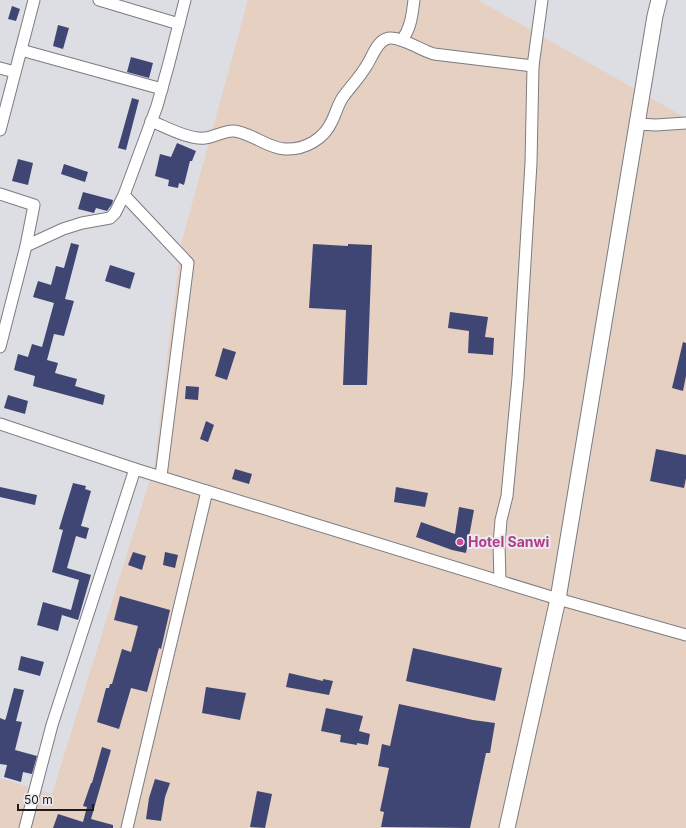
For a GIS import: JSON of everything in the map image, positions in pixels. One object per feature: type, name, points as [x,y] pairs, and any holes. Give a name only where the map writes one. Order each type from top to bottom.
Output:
[{"type":"street","points":[[0,130],[34,0]]},
{"type":"street","points":[[99,0],[179,24]]},
{"type":"street","points":[[26,246],[63,229],[82,223],[96,222],[110,218],[115,213],[124,195],[162,89],[185,0]]},
{"type":"street","points":[[402,40],[408,32],[411,23],[414,0]]},
{"type":"street","points":[[500,580],[499,544],[501,520],[507,496],[518,378],[531,163],[533,66],[542,0]]},
{"type":"street","points":[[507,828],[558,599],[659,0]]},
{"type":"street","points":[[151,121],[181,134],[196,138],[204,139],[233,130],[244,133],[273,146],[285,149],[306,146],[324,134],[332,122],[343,97],[363,73],[381,42],[387,38],[402,40],[425,52],[434,54],[533,66]]},
{"type":"street","points":[[21,50],[162,89]]},
{"type":"street","points":[[0,68],[15,72]]},
{"type":"street","points":[[637,124],[656,125],[686,123]]},
{"type":"street","points":[[0,194],[34,205],[26,246],[0,347]]},
{"type":"street","points":[[124,195],[188,263],[161,476]]},
{"type":"street","points":[[0,424],[207,491],[558,599],[686,635]]},
{"type":"street","points":[[25,828],[52,725],[135,468]]},
{"type":"street","points":[[127,828],[207,491]]},
{"type":"shaded area","points":[[248,0],[478,0],[686,118],[686,828],[0,828],[0,778],[52,794],[154,467],[181,244]]},
{"type":"building","points":[[12,6],[20,9],[16,21],[8,19]]},
{"type":"building","points":[[58,25],[69,28],[63,49],[53,46]]},
{"type":"building","points":[[131,57],[153,63],[149,78],[127,72]]},
{"type":"building","points":[[132,98],[139,100],[126,150],[118,148]]},
{"type":"building","points":[[177,143],[196,151],[192,161],[190,161],[184,185],[179,183],[178,188],[168,186],[169,180],[155,176],[160,154],[171,157]]},
{"type":"building","points":[[18,159],[33,163],[28,185],[12,181]]},
{"type":"building","points":[[64,164],[88,172],[85,182],[61,174]]},
{"type":"building","points":[[83,192],[113,200],[112,204],[107,211],[96,208],[94,213],[78,209]]},
{"type":"building","points":[[71,243],[79,245],[65,299],[74,301],[64,336],[54,334],[47,360],[58,363],[55,373],[77,379],[75,386],[105,395],[103,405],[33,386],[35,376],[14,370],[18,354],[28,357],[32,344],[42,347],[54,303],[33,297],[38,281],[51,285],[56,266],[64,268]]},
{"type":"building","points":[[313,244],[348,246],[348,244],[372,245],[367,385],[343,385],[346,310],[309,308]]},
{"type":"building","points":[[110,265],[135,273],[130,289],[105,281]]},
{"type":"building","points":[[450,312],[488,317],[485,337],[494,338],[493,355],[468,353],[469,331],[448,328]]},
{"type":"building","points":[[683,342],[686,343],[686,376],[683,391],[672,388]]},
{"type":"building","points":[[223,348],[236,352],[227,380],[215,376]]},
{"type":"building","points":[[186,386],[199,387],[198,400],[185,399]]},
{"type":"building","points":[[8,395],[28,401],[25,414],[4,408]]},
{"type":"building","points":[[206,421],[214,425],[208,442],[200,439]]},
{"type":"building","points":[[656,449],[686,455],[686,478],[684,488],[650,481]]},
{"type":"building","points":[[235,469],[252,474],[249,484],[232,479]]},
{"type":"building","points":[[73,483],[86,486],[85,489],[91,491],[81,526],[89,528],[86,539],[76,536],[67,568],[91,575],[78,620],[62,615],[58,631],[37,625],[43,602],[71,610],[79,580],[52,572],[63,530],[59,529]]},
{"type":"building","points":[[0,487],[37,495],[35,505],[0,497]]},
{"type":"building","points":[[396,487],[428,493],[425,507],[394,502]]},
{"type":"building","points":[[459,507],[474,510],[466,553],[452,550],[416,537],[421,522],[455,534]]},
{"type":"building","points":[[133,552],[146,556],[142,570],[128,565]]},
{"type":"building","points":[[165,552],[178,555],[175,568],[163,565]]},
{"type":"building","points":[[120,596],[170,610],[161,649],[159,648],[147,692],[131,688],[119,729],[97,722],[106,688],[109,688],[110,684],[112,684],[122,649],[131,652],[138,626],[114,620]]},
{"type":"building","points":[[413,648],[502,668],[495,701],[406,681]]},
{"type":"building","points":[[21,656],[44,662],[40,676],[18,670]]},
{"type":"building","points":[[289,673],[323,681],[323,679],[333,681],[329,695],[286,687]]},
{"type":"building","points":[[206,687],[246,693],[240,720],[202,713]]},
{"type":"building","points":[[14,688],[24,690],[16,721],[22,722],[15,750],[37,756],[32,774],[23,772],[21,782],[4,777],[7,765],[0,764],[0,718],[5,720],[6,718]]},
{"type":"building","points":[[399,704],[473,720],[495,723],[490,753],[486,753],[470,828],[381,827],[384,812],[380,811],[389,768],[378,766],[382,744],[390,746]]},
{"type":"building","points":[[326,708],[363,716],[359,731],[370,734],[368,745],[340,742],[341,735],[321,731]]},
{"type":"building","points":[[102,747],[111,750],[91,819],[113,825],[113,828],[53,828],[58,814],[83,822],[87,807],[83,806],[92,783]]},
{"type":"building","points":[[155,779],[170,783],[165,797],[161,821],[146,819],[149,798]]},
{"type":"building","points":[[257,791],[272,794],[265,828],[250,827]]},
{"type":"place","name":"Hotel Sanwi","points":[[460,542]]}]
